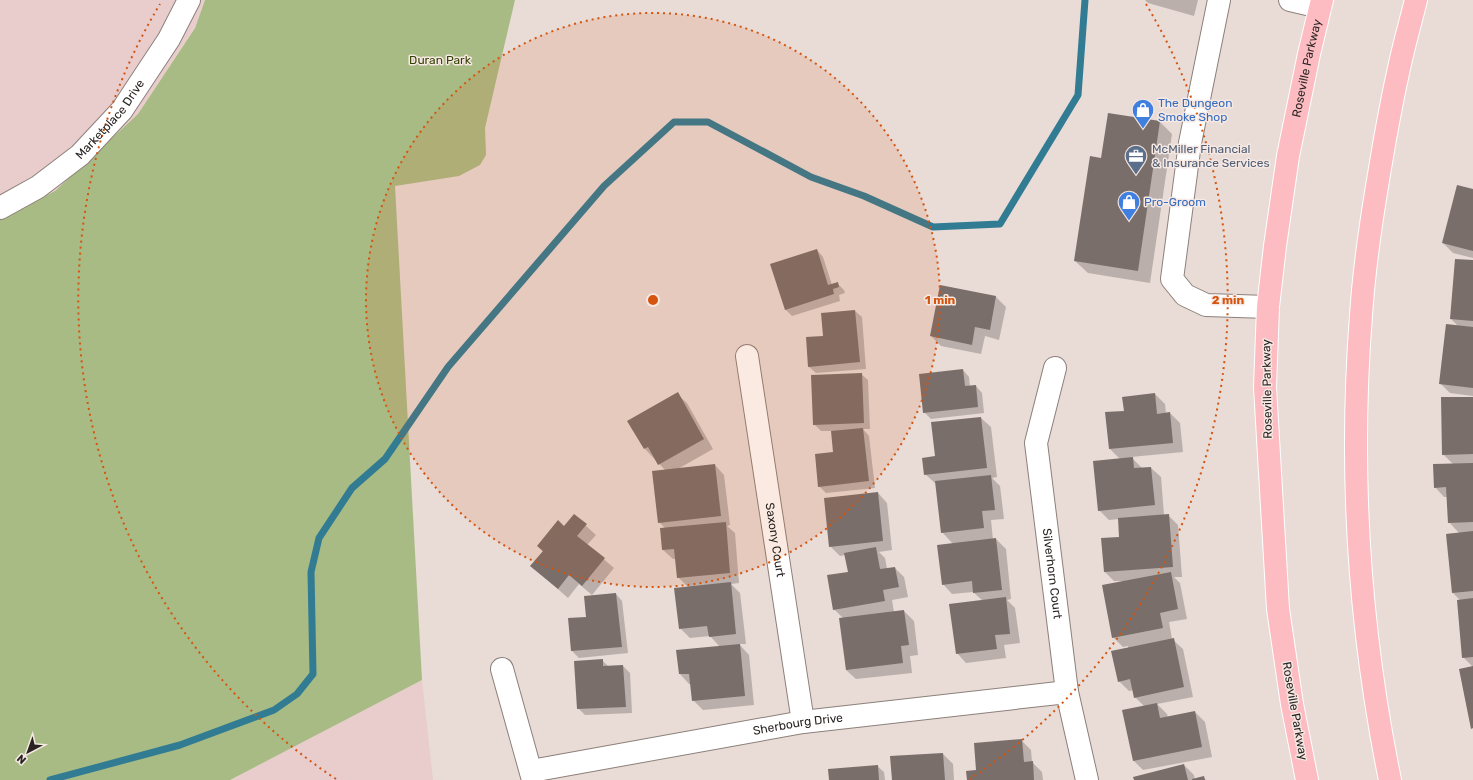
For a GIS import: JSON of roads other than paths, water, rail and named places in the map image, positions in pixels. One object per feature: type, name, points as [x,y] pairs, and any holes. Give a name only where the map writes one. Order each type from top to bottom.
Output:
[{"type":"main road","points":[[1390,780],[1372,676],[1359,543],[1356,466],[1357,389],[1361,307],[1378,179],[1398,73],[1416,0]]},
{"type":"main road","name":"Roseville Parkway","points":[[1307,780],[1292,704],[1278,609],[1265,388],[1268,306],[1288,156],[1308,54],[1321,4]]},
{"type":"street","name":"Marketplace Drive","points":[[0,208],[38,187],[80,155],[122,110],[169,39],[189,0]]},
{"type":"street","points":[[1219,0],[1190,143],[1172,279],[1185,295],[1206,305],[1268,306]]},
{"type":"street","points":[[1290,0],[1321,4]]},
{"type":"street","name":"Saxony Court","points":[[747,356],[803,722]]},
{"type":"street","name":"Silverhorn Court","points":[[1054,368],[1036,443],[1067,692],[1087,780]]},
{"type":"street","points":[[502,669],[532,775]]},
{"type":"street","name":"Sherbourg Drive","points":[[532,775],[803,722],[1067,692]]},
{"type":"waterway","points":[[50,780],[180,745],[274,710],[297,694],[313,674],[311,572],[319,538],[352,488],[385,459],[448,367],[604,186],[674,122],[708,122],[811,177],[864,196],[933,227],[1000,224],[1078,95],[1085,0]]},
{"type":"place","name":"The Dungeon Smoke Shop","points":[[1143,130]]},
{"type":"place","name":"McMiller Financial & Insurance Services","points":[[1136,176]]},
{"type":"place","name":"Pro-Groom","points":[[1129,222]]},
{"type":"park label","name":"Duran Park","points":[[440,60]]}]
